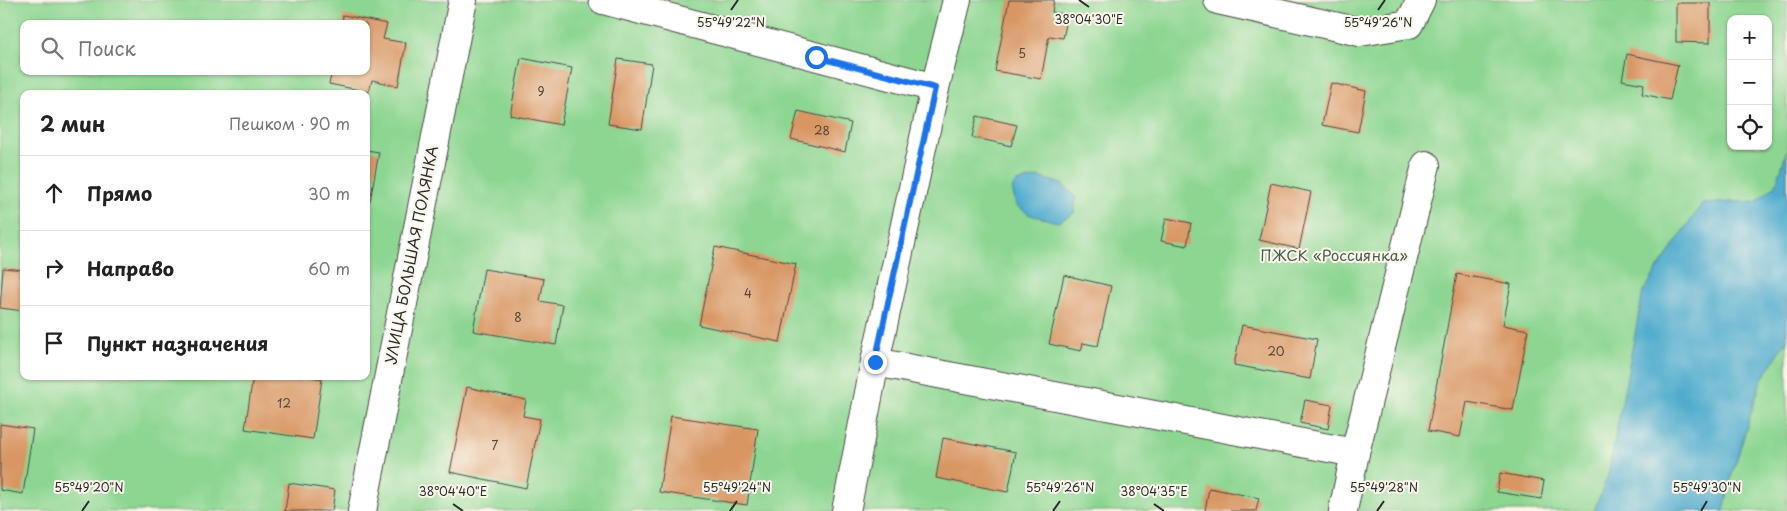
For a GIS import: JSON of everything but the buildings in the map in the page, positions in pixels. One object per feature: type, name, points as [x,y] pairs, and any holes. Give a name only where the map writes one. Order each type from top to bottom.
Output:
[{"type":"street","name":"УЛИЦА БОЛЬШАЯ ПОЛЯНКА","points":[[362,511],[463,0]]},
{"type":"street","points":[[604,0],[935,88]]},
{"type":"street","points":[[846,511],[875,362],[935,88],[957,0]]},
{"type":"street","points":[[1218,0],[1360,32],[1409,24],[1422,0]]},
{"type":"street","points":[[1343,511],[1355,453],[1426,165]]},
{"type":"street","points":[[875,362],[1355,453]]},
{"type":"green space","name":"ПЖСК «Россиянка»","points":[[0,0],[1787,0],[1787,511],[0,511]]},
{"type":"water","points":[[1787,150],[1787,340],[1761,381],[1732,475],[1724,511],[1594,511],[1608,475],[1643,292],[1702,204],[1756,202],[1776,185]]},
{"type":"water","points":[[1039,177],[1062,184],[1076,197],[1074,213],[1058,222],[1030,215],[1016,205],[1012,188],[1017,182]]},
{"type":"route","points":[[816,57],[935,88],[875,362]]}]
